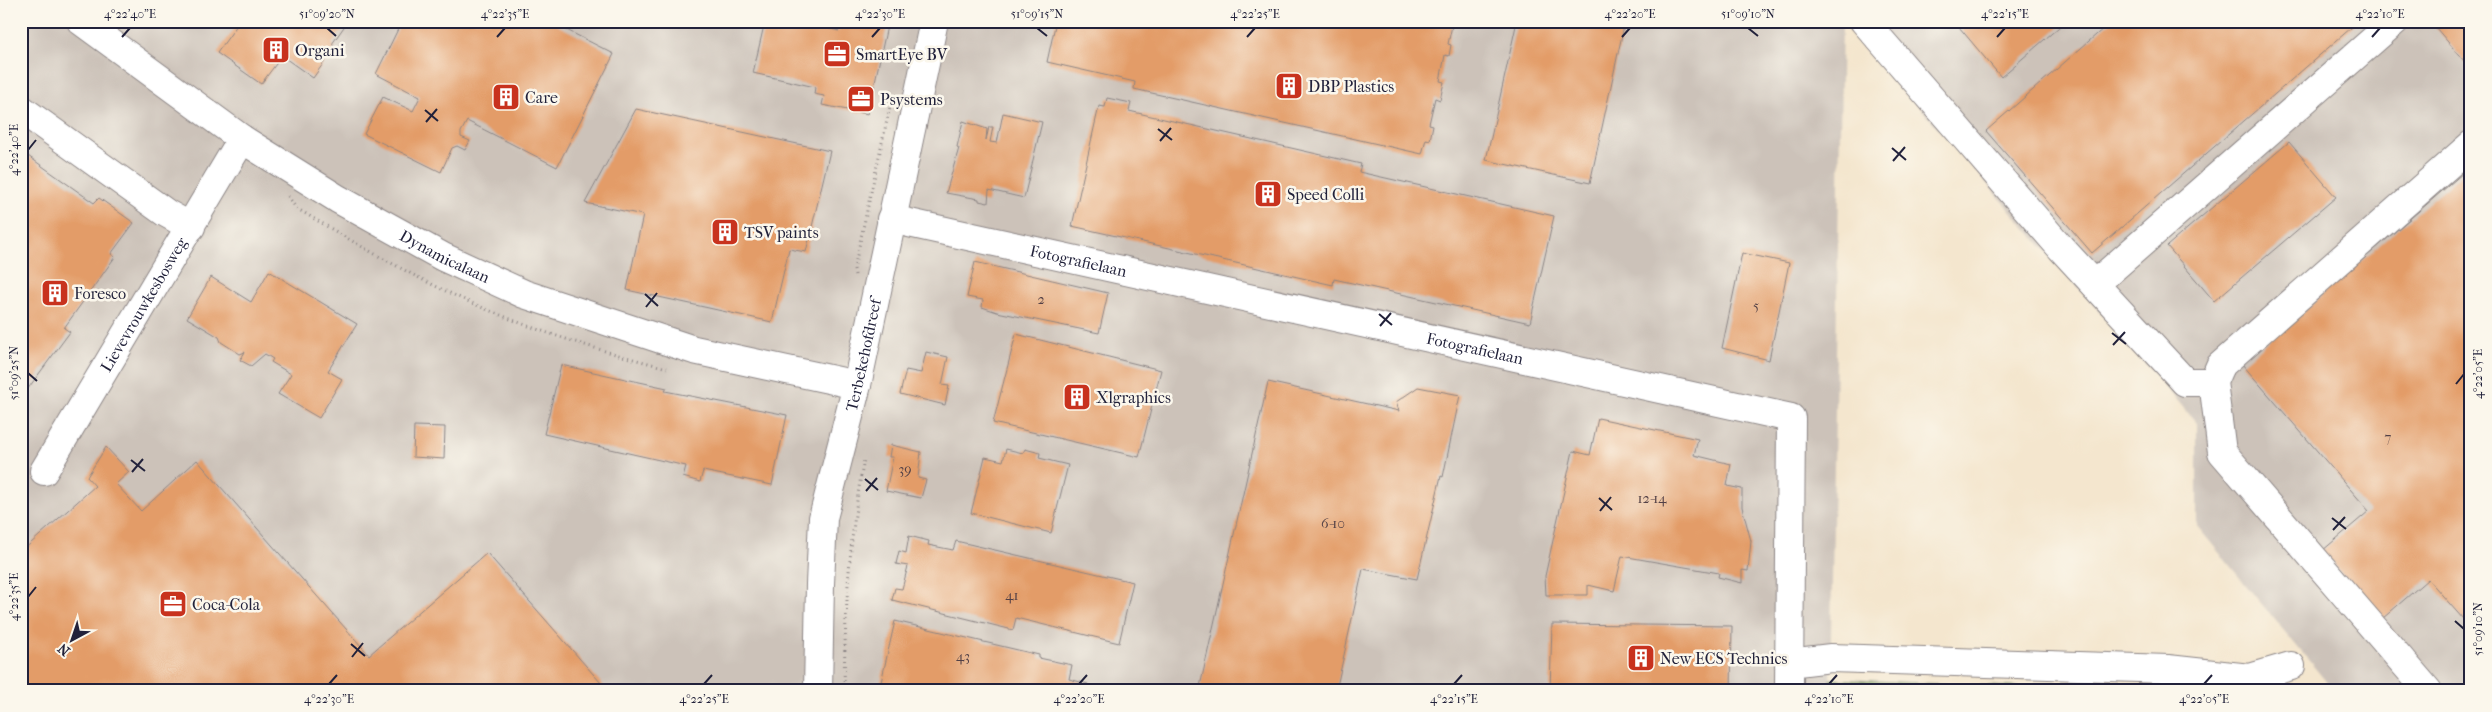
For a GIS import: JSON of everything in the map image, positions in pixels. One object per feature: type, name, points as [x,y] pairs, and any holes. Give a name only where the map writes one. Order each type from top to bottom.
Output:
[{"type":"street","name":"Dynamicalaan","points":[[81,21],[242,139],[338,198],[443,257],[524,294],[694,350],[857,385]]},
{"type":"street","name":"Terbekehofdreef","points":[[818,691],[823,518],[857,385],[890,219],[934,21]]},
{"type":"street","points":[[1864,21],[2095,284],[2185,382],[2213,382]]},
{"type":"street","points":[[2095,284],[2395,21]]},
{"type":"street","points":[[21,109],[166,213],[191,227]]},
{"type":"street","name":"Lievevrouwkesbosweg","points":[[44,471],[242,139]]},
{"type":"street","points":[[2428,691],[2222,452],[2213,382],[2220,366],[2471,145]]},
{"type":"street","name":"Fotografielaan","points":[[890,219],[1791,418],[1788,691]]},
{"type":"street","points":[[1789,663],[1830,658],[2099,666],[2168,669],[2250,678],[2292,666]]},
{"type":"path","points":[[844,691],[845,604],[864,457]]},
{"type":"shaded area","points":[[21,21],[1842,21],[1830,691],[21,691]]},
{"type":"shaded area","points":[[1844,21],[2471,21],[2471,691],[2334,691],[2197,526],[2197,423]]},
{"type":"green space","points":[[1830,679],[2101,691],[1830,691]]},
{"type":"building","name":"Organi","points":[[240,21],[348,21],[332,44],[335,47],[313,78],[282,56],[261,84],[217,53]]},
{"type":"building","name":"Care","points":[[402,21],[549,21],[614,54],[557,167],[467,121],[461,132],[461,137],[470,141],[465,150],[457,146],[452,148],[441,172],[364,134],[383,97],[413,111],[420,97],[376,74]]},
{"type":"building","points":[[765,21],[797,21],[839,31],[841,21],[872,21],[887,26],[868,114],[822,105],[824,96],[814,94],[815,87],[753,73]]},
{"type":"building","name":"DBP Plastics","points":[[1056,21],[1453,21],[1448,44],[1451,45],[1449,56],[1445,55],[1440,81],[1444,82],[1440,100],[1435,98],[1429,124],[1433,125],[1430,140],[1426,139],[1422,154],[1134,89],[1135,82],[1047,62]]},
{"type":"building","points":[[1517,21],[1625,21],[1590,183],[1486,160]]},
{"type":"building","points":[[1954,21],[2066,21],[2001,77]]},
{"type":"building","points":[[2112,21],[2359,21],[2092,253],[1986,131]]},
{"type":"building","points":[[2430,21],[2471,21],[2471,69]]},
{"type":"building","name":"Speed Colli","points":[[1107,98],[1131,103],[1129,111],[1361,164],[1359,172],[1554,216],[1530,323],[1334,279],[1333,285],[1072,226],[1099,106],[1105,107]]},
{"type":"building","name":"TSV paints","points":[[636,109],[830,151],[806,252],[789,249],[772,322],[627,290],[643,215],[585,203]]},
{"type":"building","points":[[1003,113],[1042,122],[1024,198],[989,190],[988,203],[979,201],[979,199],[946,193],[959,148],[957,147],[963,121],[987,129],[986,140],[989,127],[993,127],[990,142],[997,143]]},
{"type":"building","points":[[2289,142],[2336,197],[2214,301],[2167,246]]},
{"type":"building","name":"Foresco","points":[[21,151],[94,203],[99,198],[134,223],[111,254],[115,257],[64,328],[70,332],[21,398]]},
{"type":"building","points":[[2471,166],[2471,628],[2428,579],[2382,619],[2322,551],[2369,511],[2242,364]]},
{"type":"building","points":[[1742,253],[1789,263],[1769,360],[1722,348]]},
{"type":"building","points":[[975,262],[1108,293],[1099,333],[997,312],[982,307],[983,300],[967,297]]},
{"type":"building","points":[[269,271],[357,324],[328,371],[342,379],[319,418],[278,394],[291,374],[271,362],[273,359],[265,354],[251,366],[240,360],[245,352],[240,354],[221,342],[219,337],[187,318],[211,277],[251,302]]},
{"type":"building","name":"Xlgraphics","points":[[1016,334],[1161,370],[1139,457],[993,423]]},
{"type":"building","points":[[926,352],[948,357],[942,385],[949,386],[945,405],[900,394],[906,370],[921,373]]},
{"type":"building","points":[[561,365],[667,388],[665,391],[787,415],[772,485],[703,471],[700,482],[683,477],[686,466],[544,434]]},
{"type":"building","points":[[1268,382],[1399,411],[1396,402],[1418,387],[1460,395],[1443,477],[1441,476],[1417,579],[1363,569],[1336,691],[1199,691]]},
{"type":"building","points":[[1598,418],[1698,439],[1694,455],[1731,464],[1727,486],[1742,489],[1742,507],[1751,541],[1748,571],[1742,570],[1742,583],[1718,577],[1719,573],[1622,556],[1614,591],[1588,585],[1588,595],[1546,595],[1545,576],[1573,451],[1590,455]]},
{"type":"building","points":[[414,426],[445,427],[444,459],[413,457]]},
{"type":"building","points":[[891,445],[921,452],[918,478],[926,480],[921,498],[886,491],[893,457],[889,457]]},
{"type":"building","name":"Coca-Cola","points":[[106,447],[129,472],[116,484],[141,511],[197,460],[369,655],[487,553],[608,691],[21,691],[21,552],[95,486],[87,477]]},
{"type":"building","points":[[1006,449],[1023,453],[1025,449],[1040,453],[1039,458],[1068,465],[1051,533],[971,513],[985,457],[1003,461]]},
{"type":"building","points":[[909,536],[929,541],[928,545],[953,550],[956,541],[1133,582],[1119,643],[1016,618],[1013,630],[892,600],[895,588],[902,589],[908,566],[896,564],[899,551],[906,553]]},
{"type":"building","points":[[895,621],[1039,655],[1039,658],[1072,665],[1069,679],[1088,684],[1086,691],[879,691]]},
{"type":"building","name":"New ECS Technics","points":[[1552,624],[1732,626],[1731,691],[1550,691]]},
{"type":"place","name":"Organi","points":[[276,50]]},
{"type":"place","name":"SmartEye BV","points":[[837,54]]},
{"type":"place","name":"DBP Plastics","points":[[1289,86]]},
{"type":"place","name":"Care","points":[[506,97]]},
{"type":"place","name":"Psystems","points":[[861,99]]},
{"type":"place","name":"Speed Colli","points":[[1268,194]]},
{"type":"place","name":"TSV paints","points":[[725,232]]},
{"type":"place","name":"Foresco","points":[[55,293]]},
{"type":"place","name":"Xlgraphics","points":[[1077,397]]},
{"type":"place","name":"Coca-Cola","points":[[173,604]]},
{"type":"place","name":"New ECS Technics","points":[[1641,658]]}]
